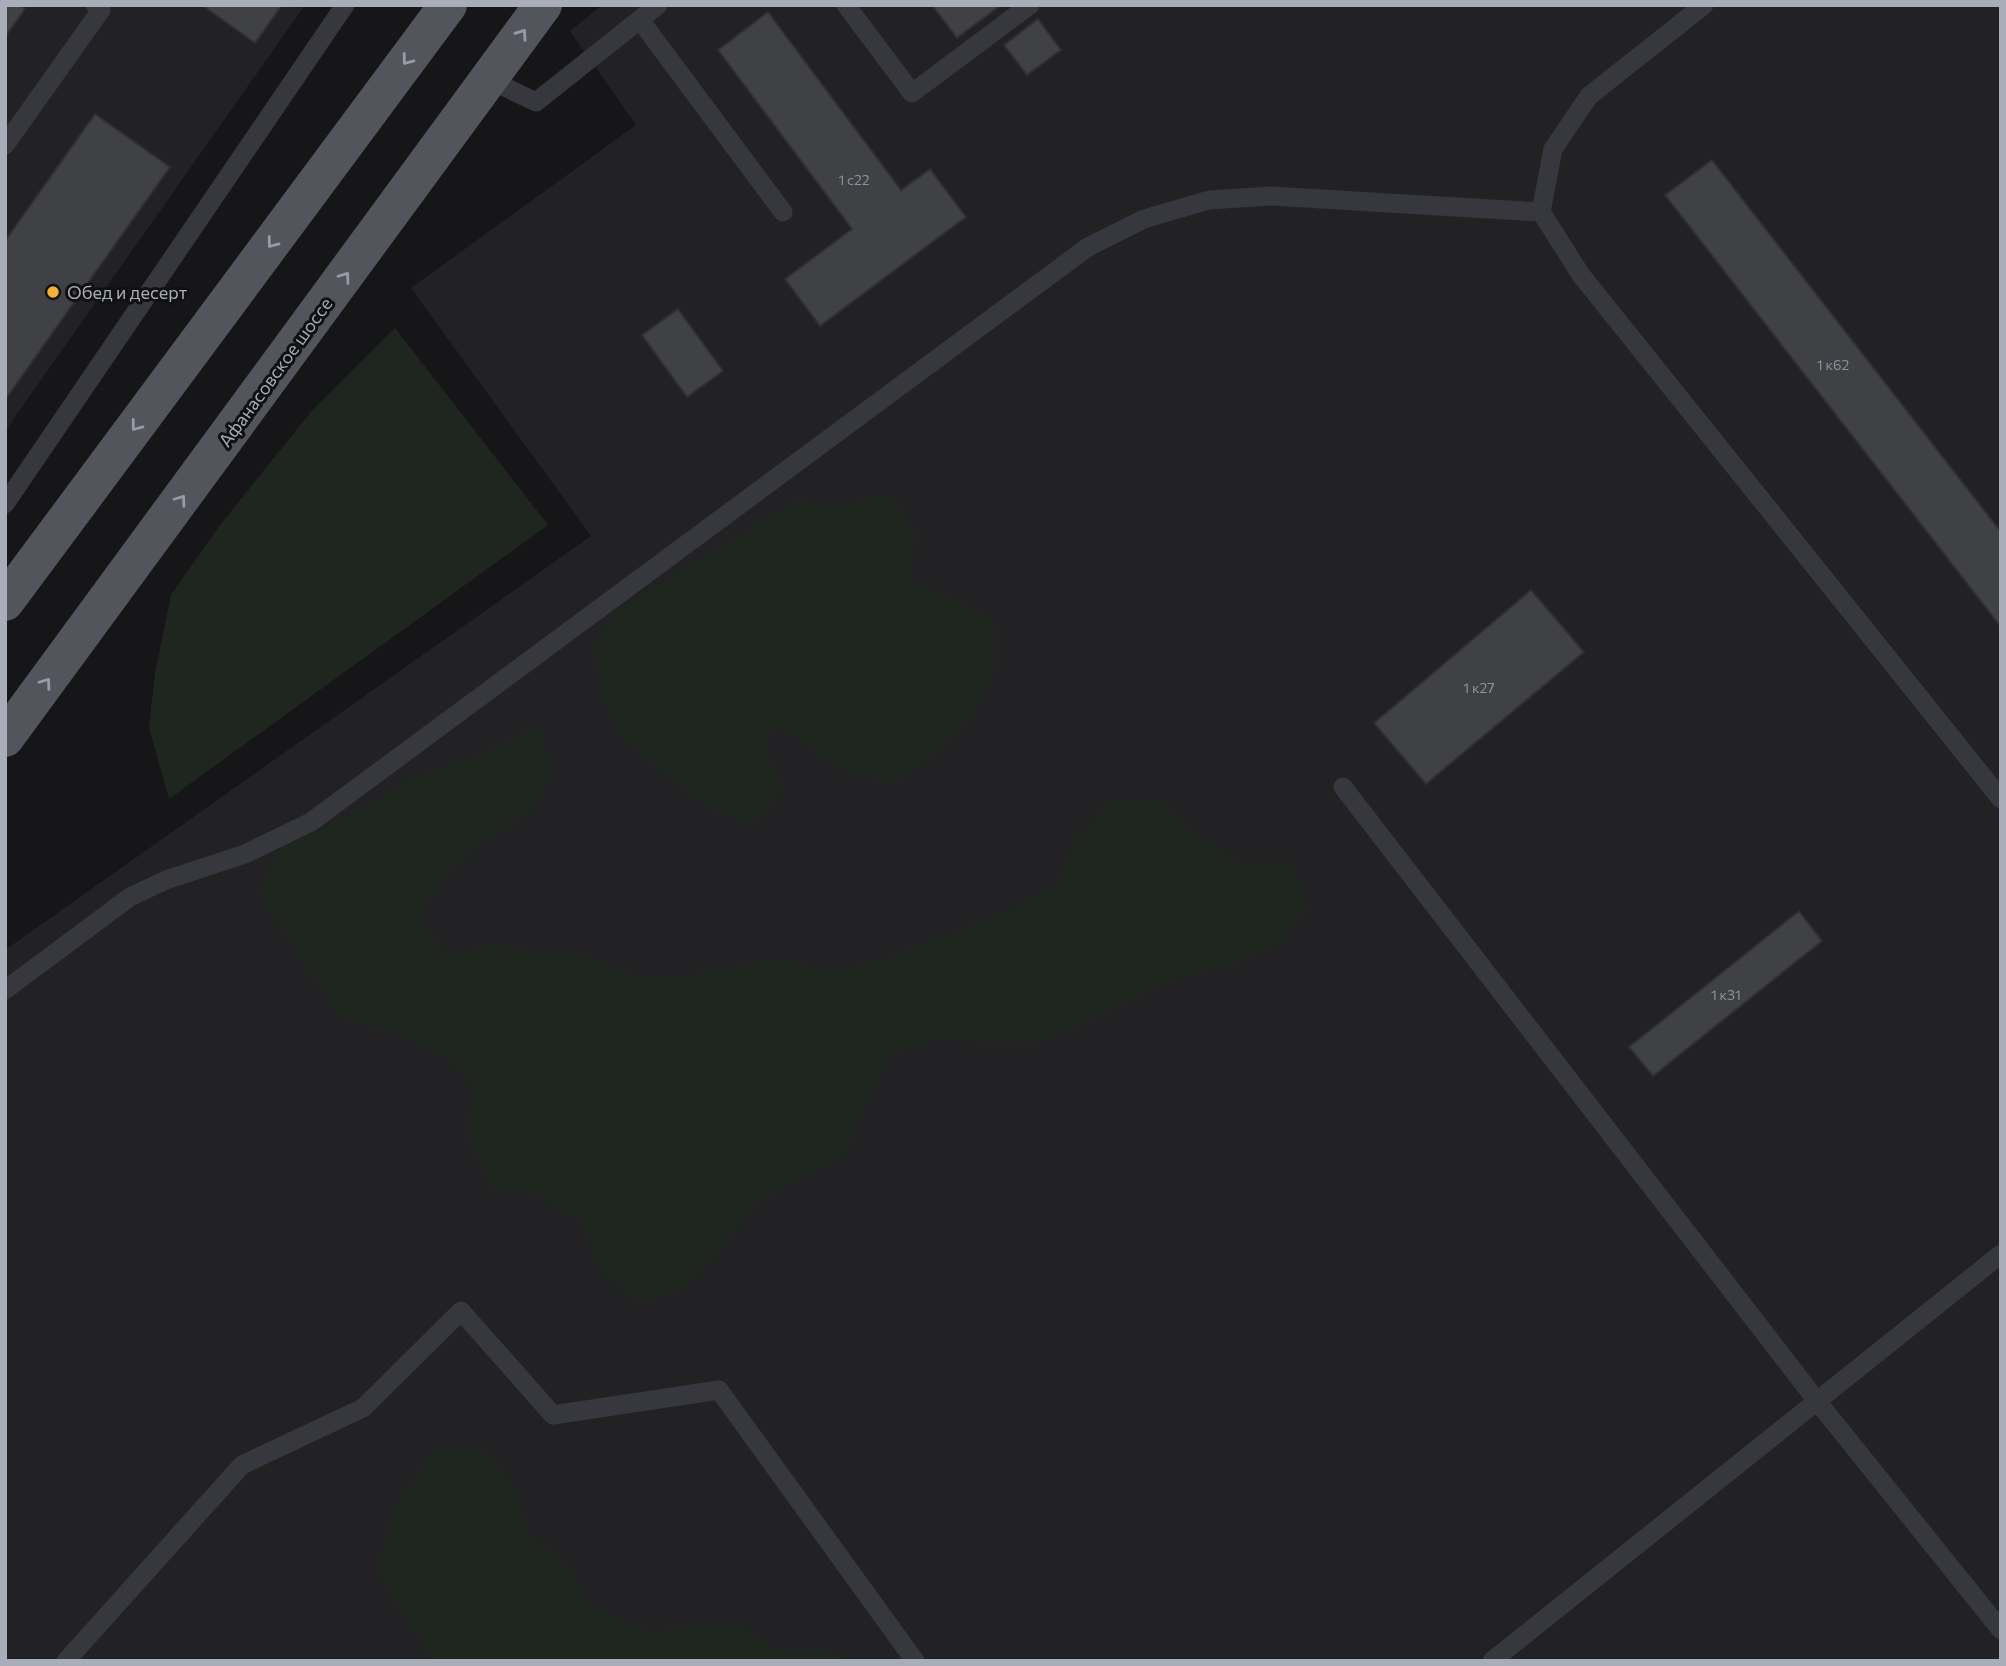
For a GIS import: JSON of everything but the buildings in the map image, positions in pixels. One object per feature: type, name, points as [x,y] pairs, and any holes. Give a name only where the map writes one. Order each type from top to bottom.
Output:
[{"type":"main road","points":[[5,602],[448,5]]},
{"type":"main road","name":"Афанасовское шоссе","points":[[5,738],[543,5]]},
{"type":"lane","points":[[5,145],[101,10],[95,5]]},
{"type":"lane","points":[[5,504],[345,5]]},
{"type":"lane","points":[[490,80],[536,102],[658,5]]},
{"type":"lane","points":[[846,5],[912,93],[1030,5]]},
{"type":"lane","points":[[1704,5],[1589,96],[1553,149],[1542,212],[1581,275],[2001,799]]},
{"type":"lane","points":[[639,20],[783,212]]},
{"type":"lane","points":[[5,990],[130,897],[166,880],[245,854],[311,822],[1088,247],[1121,230],[1144,219],[1209,200],[1271,196],[1542,212]]},
{"type":"lane","points":[[1343,787],[1817,1401],[2001,1630]]},
{"type":"lane","points":[[1492,1661],[2001,1254]]},
{"type":"lane","points":[[66,1661],[242,1465],[363,1408],[461,1311],[553,1415],[719,1390],[915,1661]]},
{"type":"shaded area","points":[[5,5],[305,5],[5,431]]},
{"type":"shaded area","points":[[602,5],[2001,5],[2001,1661],[5,1661],[5,950],[591,536],[411,288],[636,125],[570,31]]},
{"type":"shaded area","points":[[395,328],[548,525],[169,799],[149,728],[155,673],[171,595],[217,529],[310,413]]},
{"type":"shaded area","points":[[889,494],[916,531],[909,582],[953,597],[994,619],[995,673],[972,716],[935,755],[894,783],[842,770],[781,727],[762,742],[785,786],[752,827],[706,807],[627,742],[603,699],[593,651],[616,610],[795,501],[842,505]]},
{"type":"shaded area","points":[[538,723],[552,773],[529,814],[483,842],[445,877],[418,918],[446,954],[492,946],[542,951],[590,957],[637,976],[686,975],[782,958],[828,972],[875,962],[1014,909],[1056,884],[1076,838],[1113,800],[1161,801],[1198,834],[1242,863],[1289,862],[1310,907],[1277,946],[1229,966],[1180,978],[1041,1043],[939,1039],[890,1057],[865,1103],[847,1153],[753,1208],[719,1252],[683,1290],[637,1303],[599,1269],[582,1222],[537,1196],[489,1186],[467,1135],[472,1085],[436,1050],[387,1030],[341,1019],[258,893],[279,848],[365,808],[404,781],[495,748]]},
{"type":"shaded area","points":[[438,1449],[487,1452],[516,1488],[529,1534],[567,1564],[592,1608],[646,1631],[739,1624],[779,1651],[830,1651],[851,1661],[434,1661],[378,1574],[385,1535],[396,1506],[413,1479]]},
{"type":"place","name":"Обед и десерт","points":[[53,292]]}]
